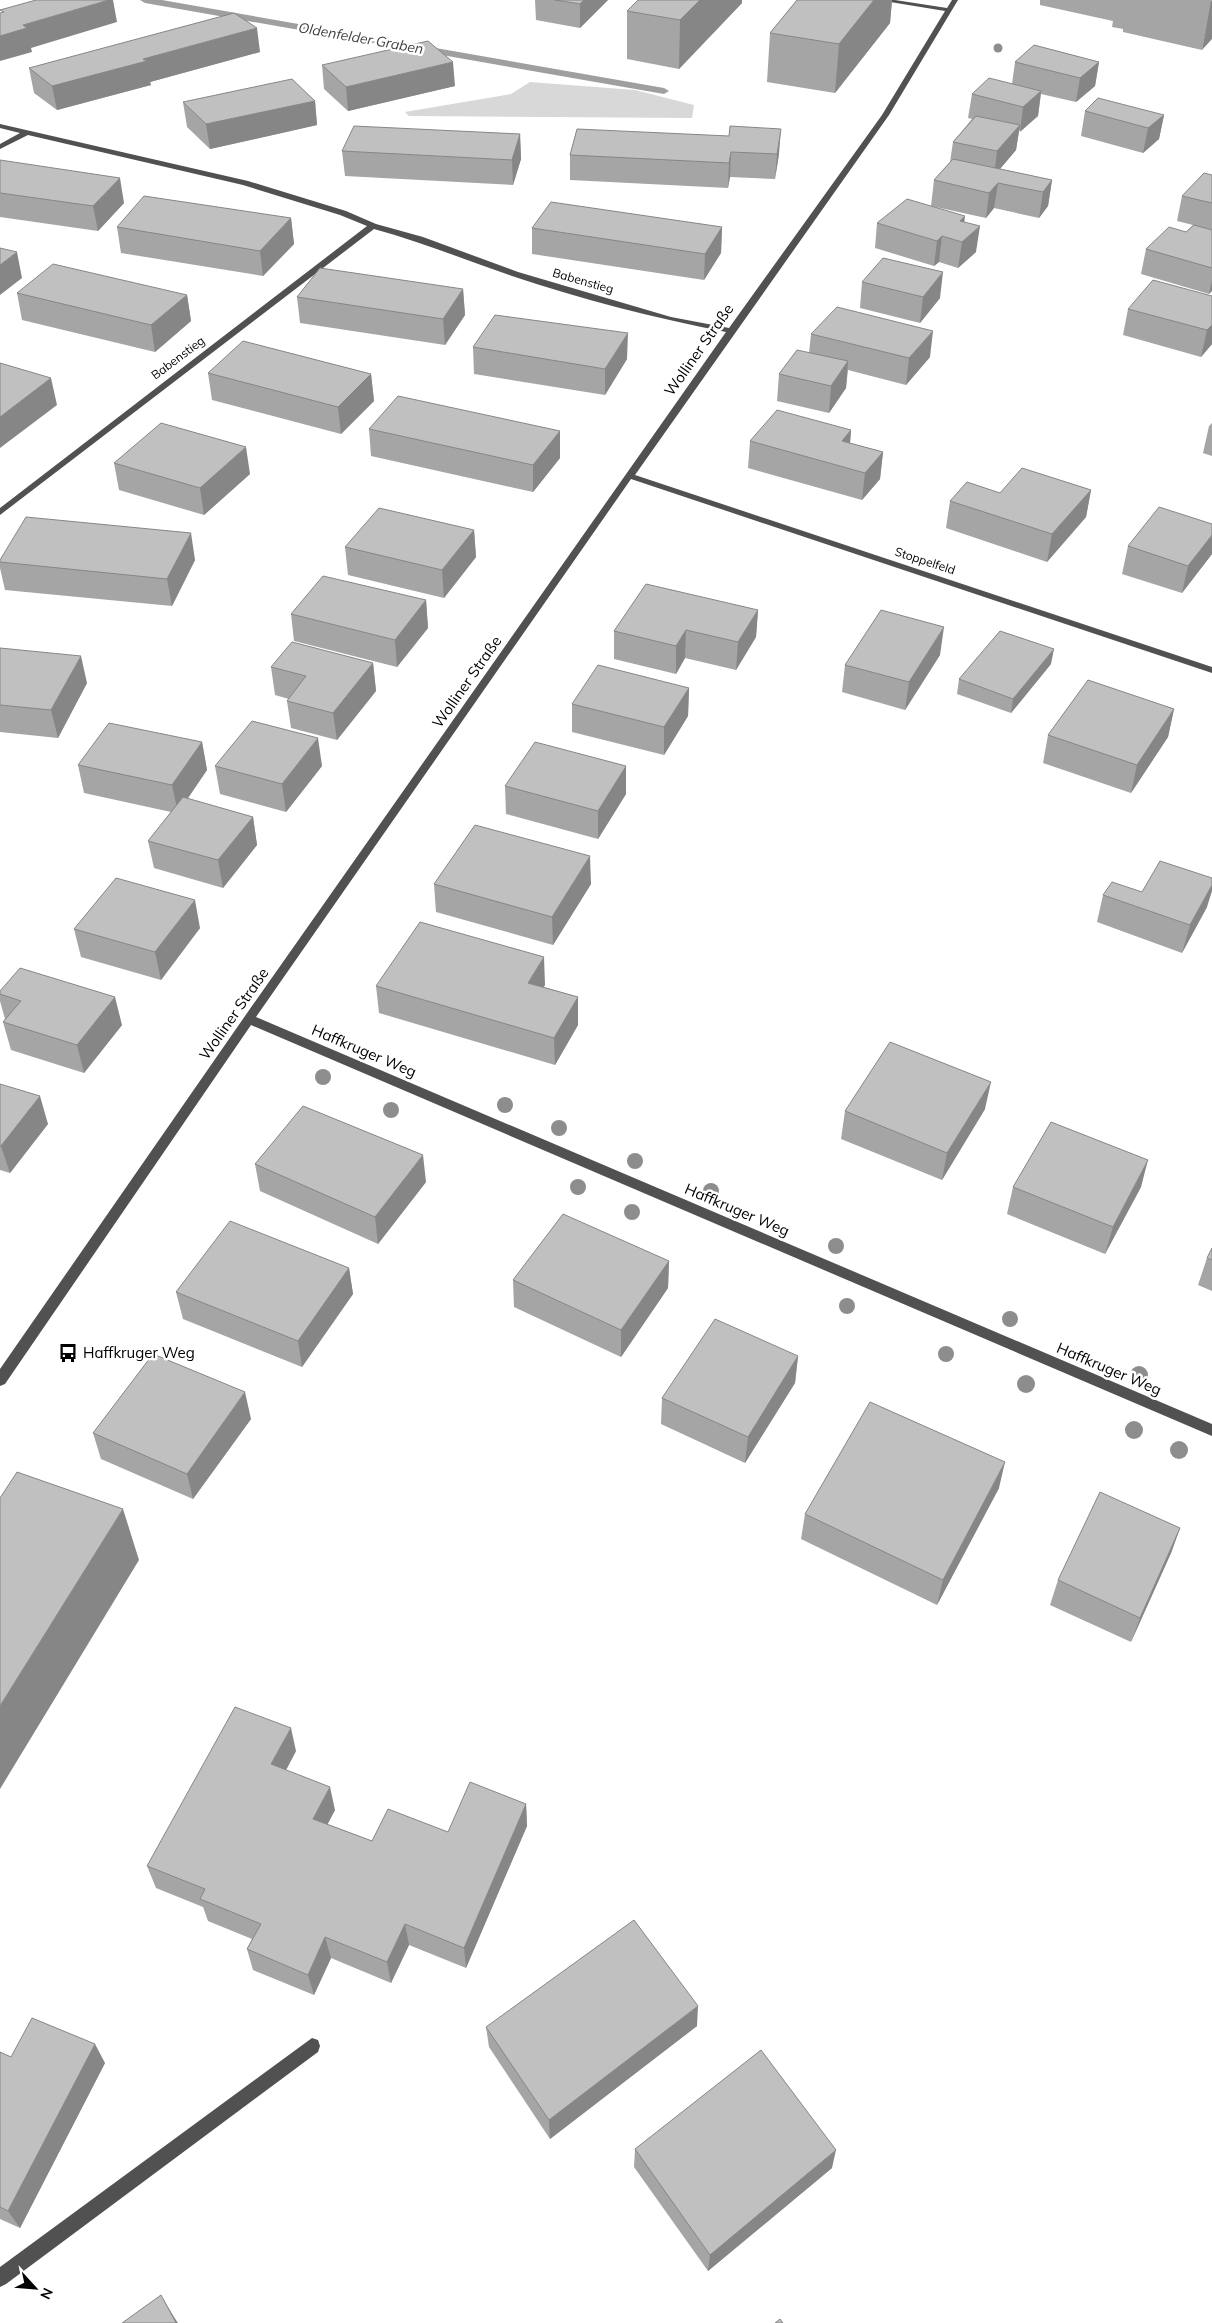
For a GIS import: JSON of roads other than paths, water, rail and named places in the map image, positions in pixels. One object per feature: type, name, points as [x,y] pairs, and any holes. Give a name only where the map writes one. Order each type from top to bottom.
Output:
[{"type":"street","points":[[881,0],[950,10]]},
{"type":"street","name":"Wolliner Straße","points":[[0,1380],[249,1019],[885,115],[955,0]]},
{"type":"street","name":"Babenstieg","points":[[0,126],[245,183],[343,213],[373,226],[420,239],[515,274],[670,319],[732,331]]},
{"type":"street","points":[[0,147],[27,132]]},
{"type":"street","name":"Babenstieg","points":[[0,512],[373,226]]},
{"type":"street","name":"Stoppelfeld","points":[[630,476],[1212,670]]},
{"type":"street","name":"Haffkruger Weg","points":[[249,1019],[1212,1430]]},
{"type":"street","points":[[0,2278],[312,2046]]},
{"type":"waterway","name":"Oldenfelder Graben","points":[[145,0],[664,91]]},
{"type":"place","name":"Haffkruger Weg","points":[[68,1353]]}]
